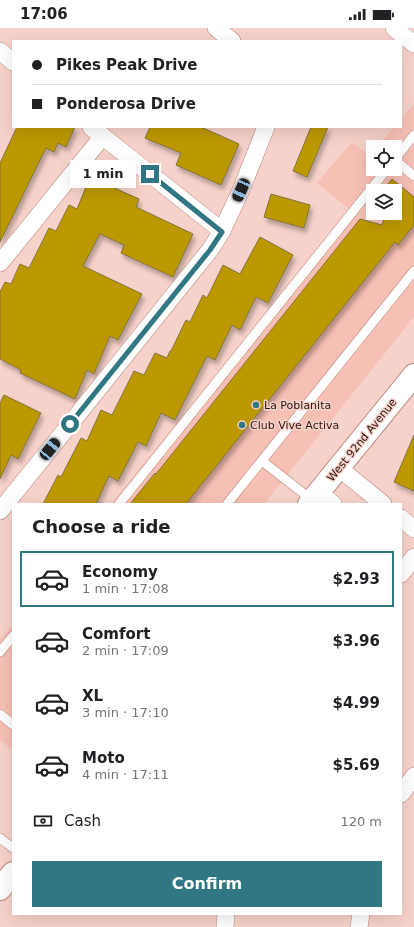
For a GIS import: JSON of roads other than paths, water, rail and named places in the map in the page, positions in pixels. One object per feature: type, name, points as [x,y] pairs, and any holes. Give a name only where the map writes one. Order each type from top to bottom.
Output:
[{"type":"main road","name":"West 92nd Avenue","points":[[318,500],[339,468],[414,375]]},
{"type":"main road","points":[[0,889],[12,874]]},
{"type":"street","points":[[216,28],[231,40]]},
{"type":"street","points":[[394,28],[414,44]]},
{"type":"street","points":[[0,51],[12,61]]},
{"type":"street","points":[[0,511],[210,250],[222,232],[241,190],[266,128]]},
{"type":"street","points":[[0,263],[97,132],[222,232]]},
{"type":"street","points":[[339,468],[382,503]]},
{"type":"street","points":[[402,519],[414,529]]},
{"type":"street","points":[[402,793],[414,776]]},
{"type":"street","points":[[225,927],[226,915]]},
{"type":"street","points":[[359,927],[361,915]]},
{"type":"lane","points":[[402,153],[411,145],[414,135]]},
{"type":"lane","points":[[402,166],[414,176]]},
{"type":"lane","points":[[120,503],[381,176]]},
{"type":"lane","points":[[228,503],[414,271]]},
{"type":"lane","points":[[262,461],[318,500]]},
{"type":"lane","points":[[0,652],[12,637]]},
{"type":"lane","points":[[0,714],[12,724]]},
{"type":"lane","points":[[0,838],[12,847]]},
{"type":"place","name":"La Poblanita","points":[[256,405]]},
{"type":"place","name":"Club Vive Activa","points":[[242,425]]}]
